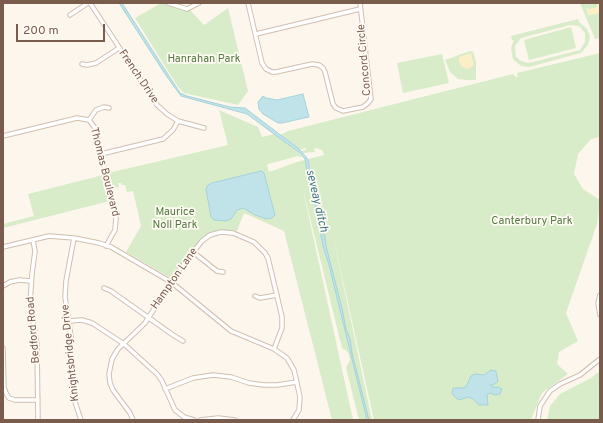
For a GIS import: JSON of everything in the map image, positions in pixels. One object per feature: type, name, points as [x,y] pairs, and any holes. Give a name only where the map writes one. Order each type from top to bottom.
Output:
[{"type":"street","points":[[70,15],[89,3]]},
{"type":"street","name":"French Drive","points":[[89,3],[157,105],[166,114],[178,121],[204,128]]},
{"type":"street","points":[[168,3],[188,9],[199,3]]},
{"type":"street","name":"Concord Circle","points":[[248,3],[262,63],[266,69],[276,72],[312,64],[319,65],[325,72],[335,106],[341,111],[355,109],[366,105],[370,101],[371,96],[360,3]]},
{"type":"street","points":[[256,34],[360,9]]},
{"type":"street","points":[[82,64],[88,65],[96,63],[119,48]]},
{"type":"street","points":[[3,136],[77,118],[89,120],[96,110],[104,107],[109,108]]},
{"type":"street","name":"Thomas Boulevard","points":[[89,120],[95,128],[116,218],[114,230],[106,246]]},
{"type":"street","points":[[102,154],[163,139],[173,130],[178,121]]},
{"type":"street","name":"Hampton Lane","points":[[133,420],[130,413],[113,390],[109,379],[109,368],[112,359],[116,352],[142,328],[171,282],[193,252],[204,239],[210,235],[221,232],[233,233],[254,242],[262,248],[268,258],[283,324],[274,349]]},
{"type":"street","points":[[3,247],[54,236],[74,238],[106,246],[120,252],[171,282],[230,330],[274,349],[284,355],[290,362],[297,382],[300,397],[300,404],[297,414],[293,420]]},
{"type":"street","name":"Knightsbridge Drive","points":[[74,238],[65,290],[72,348],[72,396],[81,420]]},
{"type":"street","name":"Bedford Road","points":[[33,240],[35,251],[30,304],[36,336],[38,420]]},
{"type":"street","points":[[193,252],[218,271],[223,272]]},
{"type":"street","points":[[3,286],[10,282],[19,280],[31,281]]},
{"type":"street","points":[[104,288],[183,341]]},
{"type":"street","points":[[254,296],[260,298],[277,295]]},
{"type":"street","points":[[600,295],[598,303],[600,315]]},
{"type":"street","points":[[69,321],[82,320],[92,322],[124,344],[157,374],[175,410],[184,417],[194,420]]},
{"type":"street","points":[[3,348],[4,387],[6,393],[10,398],[15,400],[38,400]]},
{"type":"street","points":[[538,420],[540,406],[550,391],[560,384],[580,375],[600,359]]},
{"type":"street","points":[[165,389],[199,377],[213,375],[230,377],[264,385],[297,382]]},
{"type":"street","points":[[200,420],[218,418],[235,420]]},
{"type":"green space","name":"Hanrahan Park","points":[[161,3],[190,10],[204,25],[228,8],[248,91],[238,105],[184,93],[178,87],[135,18]]},
{"type":"green space","points":[[580,3],[600,3],[600,38],[595,39]]},
{"type":"green space","points":[[578,19],[579,22],[587,29],[590,37],[588,45],[581,53],[529,67],[521,66],[513,59],[511,48],[514,40],[512,40],[511,36]],"holes":[[[570,25],[579,26],[585,33],[585,42],[580,50],[529,63],[521,61],[516,57],[515,46],[521,38]]]},
{"type":"green space","points":[[571,27],[576,48],[529,60],[524,40]]},
{"type":"green space","points":[[470,51],[473,52],[476,62],[476,80],[458,79],[450,72],[445,60]]},
{"type":"green space","points":[[600,53],[600,137],[591,139],[578,154],[574,174],[583,189],[600,200],[597,224],[566,313],[578,341],[559,352],[557,364],[568,374],[542,393],[532,420],[374,420],[331,227],[372,420],[359,420],[346,368],[350,360],[348,352],[342,348],[302,185],[353,420],[332,420],[284,231],[244,213],[237,231],[218,230],[204,237],[171,278],[126,252],[141,226],[134,195],[133,191],[127,192],[125,185],[122,185],[121,183],[118,183],[119,187],[112,189],[108,173],[228,145],[219,110],[258,127],[262,137],[275,134],[303,157],[298,156],[268,164],[269,172],[297,162],[324,155],[322,150],[316,148],[314,149],[315,152],[303,153],[301,151],[306,150],[306,148],[299,150],[280,135],[288,131],[513,74],[518,77],[517,73]]},
{"type":"green space","points":[[442,54],[449,83],[403,93],[397,63]]},
{"type":"green space","points":[[103,175],[110,201],[3,228],[3,224],[34,216],[28,194]]},
{"type":"green space","points":[[600,371],[600,420],[547,420],[550,406],[560,394],[591,378]]},
{"type":"sand","points":[[597,3],[600,3],[600,12],[597,14],[588,15],[586,8],[590,9],[597,7]]},
{"type":"sand","points":[[471,53],[474,65],[468,69],[463,68],[459,63],[459,57]]},
{"type":"water","name":"seveay ditch","points":[[119,3],[122,3],[180,93],[230,107],[245,108],[299,149],[307,158],[321,225],[369,420],[367,420],[323,246],[305,159],[301,154],[247,114],[181,96]]},
{"type":"water","points":[[303,94],[309,117],[278,123],[263,114],[259,109],[258,102],[263,96],[277,100]]},
{"type":"water","points":[[261,171],[264,173],[275,215],[272,218],[267,219],[255,215],[243,208],[237,210],[231,219],[226,221],[214,220],[211,217],[206,189],[208,185]]},
{"type":"water","points":[[491,370],[496,371],[498,381],[495,384],[490,385],[502,389],[500,394],[495,395],[490,393],[487,395],[488,405],[479,405],[473,399],[468,397],[459,400],[452,393],[453,388],[466,387],[471,376],[475,374],[484,375]]},
{"type":"park label","name":"Maurice Noll Park","points":[[175,219]]},
{"type":"park label","name":"Canterbury Park","points":[[532,222]]}]
